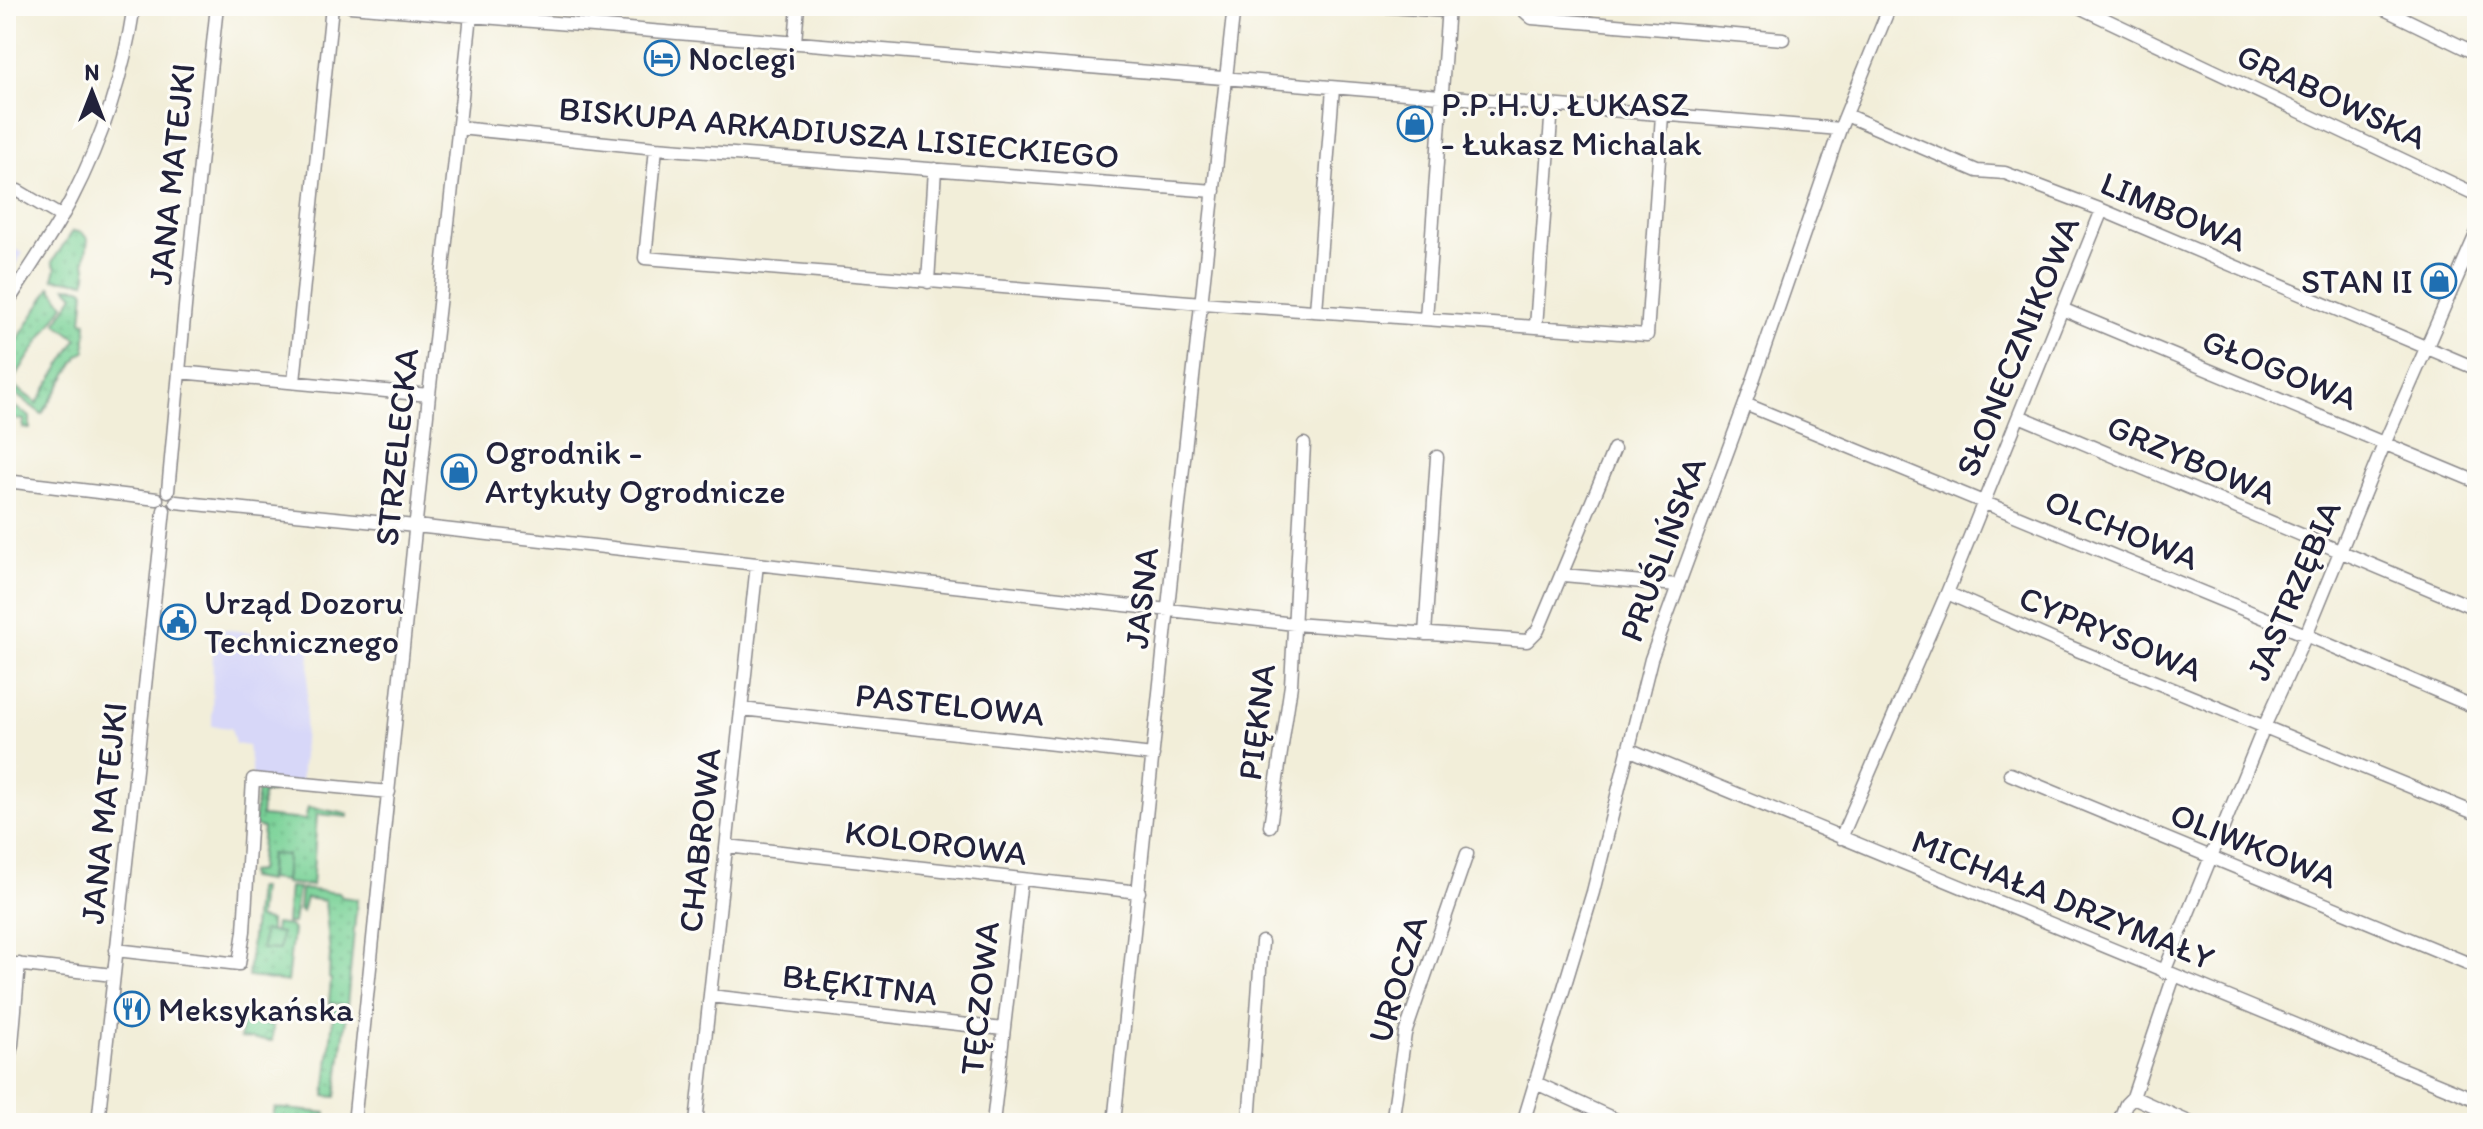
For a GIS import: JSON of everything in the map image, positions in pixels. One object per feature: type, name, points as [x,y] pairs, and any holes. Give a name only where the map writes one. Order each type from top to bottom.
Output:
[{"type":"street","points":[[6,305],[73,197],[103,125],[119,76],[134,6]]},
{"type":"street","name":"JANA MATEJKI","points":[[98,1123],[217,6]]},
{"type":"street","points":[[294,382],[332,6]]},
{"type":"street","points":[[350,6],[471,11],[544,21],[1840,129]]},
{"type":"street","points":[[544,21],[545,6]]},
{"type":"street","points":[[795,42],[798,6]]},
{"type":"street","name":"JASNA","points":[[1114,1123],[1234,6]]},
{"type":"street","points":[[1376,6],[1448,8],[1426,319]]},
{"type":"street","points":[[1523,6],[1522,9],[1532,18],[1783,39]]},
{"type":"street","name":"PRUŚLIŃSKA","points":[[1523,1123],[1593,892],[1651,659],[1745,404],[1840,129],[1890,6]]},
{"type":"street","name":"GRABOWSKA","points":[[2077,6],[2477,195]]},
{"type":"street","points":[[2378,6],[2477,54]]},
{"type":"street","points":[[2405,19],[2412,6]]},
{"type":"street","name":"STRZELECKA","points":[[354,1123],[471,11]]},
{"type":"street","points":[[1316,311],[1333,88]]},
{"type":"street","points":[[1536,327],[1552,106]]},
{"type":"street","points":[[656,148],[645,258],[1647,335],[1662,115]]},
{"type":"street","name":"LIMBOWA","points":[[1846,115],[1977,171],[2005,173],[2102,210],[2477,369]]},
{"type":"street","name":"BISKUPA ARKADIUSZA LISIECKIEGO","points":[[459,128],[656,148],[1214,191]]},
{"type":"street","points":[[928,282],[935,169]]},
{"type":"street","points":[[6,190],[18,191],[62,217]]},
{"type":"street","name":"SŁONECZNIKOWA","points":[[1983,503],[2102,210]]},
{"type":"street","name":"JASTRZĘBIA","points":[[2118,1123],[2126,1104],[2133,1097],[2169,974],[2264,727],[2477,232]]},
{"type":"street","name":"GŁOGOWA","points":[[2062,309],[2477,482]]},
{"type":"street","points":[[179,372],[429,395]]},
{"type":"street","name":"OLCHOWA","points":[[1745,404],[2477,708]]},
{"type":"street","name":"GRZYBOWA","points":[[2019,416],[2477,609]]},
{"type":"street","name":"PIĘKNA","points":[[1270,826],[1288,716],[1304,444]]},
{"type":"street","points":[[6,481],[1294,624],[1527,641],[1538,630],[1563,575],[1614,449]]},
{"type":"street","points":[[1425,634],[1437,457]]},
{"type":"street","points":[[1841,838],[1983,503]]},
{"type":"street","name":"CHABROWA","points":[[696,1123],[757,564]]},
{"type":"street","points":[[1563,575],[1677,585]]},
{"type":"street","name":"CYPRYSOWA","points":[[1947,593],[2065,645],[2477,814]]},
{"type":"street","name":"PASTELOWA","points":[[742,709],[1153,755]]},
{"type":"street","name":"MICHAŁA DRZYMAŁY","points":[[1628,749],[2477,1100]]},
{"type":"street","name":"OLIWKOWA","points":[[2010,774],[2477,967]]},
{"type":"street","points":[[116,950],[239,964],[244,931],[253,779],[389,792]]},
{"type":"street","name":"KOLOROWA","points":[[727,846],[1139,892]]},
{"type":"street","name":"UROCZA","points":[[1392,1123],[1405,1034],[1467,854]]},
{"type":"street","name":"TĘCZOWA","points":[[993,1123],[1021,880]]},
{"type":"street","points":[[1249,1123],[1262,942]]},
{"type":"street","points":[[6,1071],[12,1044],[12,964],[113,975]]},
{"type":"street","name":"BŁĘKITNA","points":[[710,996],[1003,1029]]},
{"type":"street","points":[[1536,1083],[1623,1123]]},
{"type":"street","points":[[2133,1097],[2191,1123]]},
{"type":"shaded area","points":[[6,243],[23,253],[6,279]]},
{"type":"shaded area","points":[[213,628],[311,639],[301,784],[253,779],[248,746],[235,744],[231,728],[212,726]]},
{"type":"green space","points":[[73,231],[82,233],[88,239],[85,282],[53,279],[56,268],[52,262]]},
{"type":"green space","points":[[51,287],[64,305],[7,389],[6,358]]},
{"type":"green space","points":[[66,287],[85,291],[82,321],[87,322],[85,352],[79,355],[42,414],[11,391],[14,386],[37,403],[77,339],[56,323],[74,295]]},
{"type":"green space","points":[[6,401],[30,417],[30,429],[23,428],[24,420],[6,418]]},
{"type":"green space","points":[[258,786],[272,789],[272,793],[263,793],[261,816],[305,820],[308,807],[348,814],[348,817],[317,814],[312,886],[285,883],[287,856],[270,855],[268,881],[249,878],[249,872],[259,871],[263,828],[254,826]]},
{"type":"green space","points":[[270,854],[287,855],[285,881],[269,879]]},
{"type":"green space","points":[[289,887],[298,888],[293,923],[286,923]]},
{"type":"green space","points":[[257,888],[261,888],[258,919],[270,921],[270,932],[281,933],[274,932],[275,924],[290,926],[293,930],[287,982],[248,977]]},
{"type":"green space","points":[[301,889],[339,893],[342,897],[357,899],[347,1005],[329,1003],[330,954],[325,901],[306,898],[302,912],[299,910]]},
{"type":"green space","points":[[263,931],[281,933],[279,950],[262,949]]},
{"type":"green space","points":[[334,1008],[347,1010],[336,1097],[325,1096]]},
{"type":"green space","points":[[242,1022],[273,1025],[272,1041],[240,1038]]},
{"type":"green space","points":[[275,1108],[326,1113],[325,1123],[276,1123],[273,1117]]},
{"type":"place","name":"Noclegi","points":[[662,58]]},
{"type":"place","name":"P.P.H.U. ŁUKASZ - Łukasz Michalak","points":[[1415,124]]},
{"type":"place","name":"STAN II","points":[[2439,281]]},
{"type":"place","name":"Ogrodnik - Artykuły Ogrodnicze","points":[[459,472]]},
{"type":"place","name":"Urząd Dozoru Technicznego","points":[[178,622]]},
{"type":"place","name":"Meksykańska","points":[[132,1009]]}]
